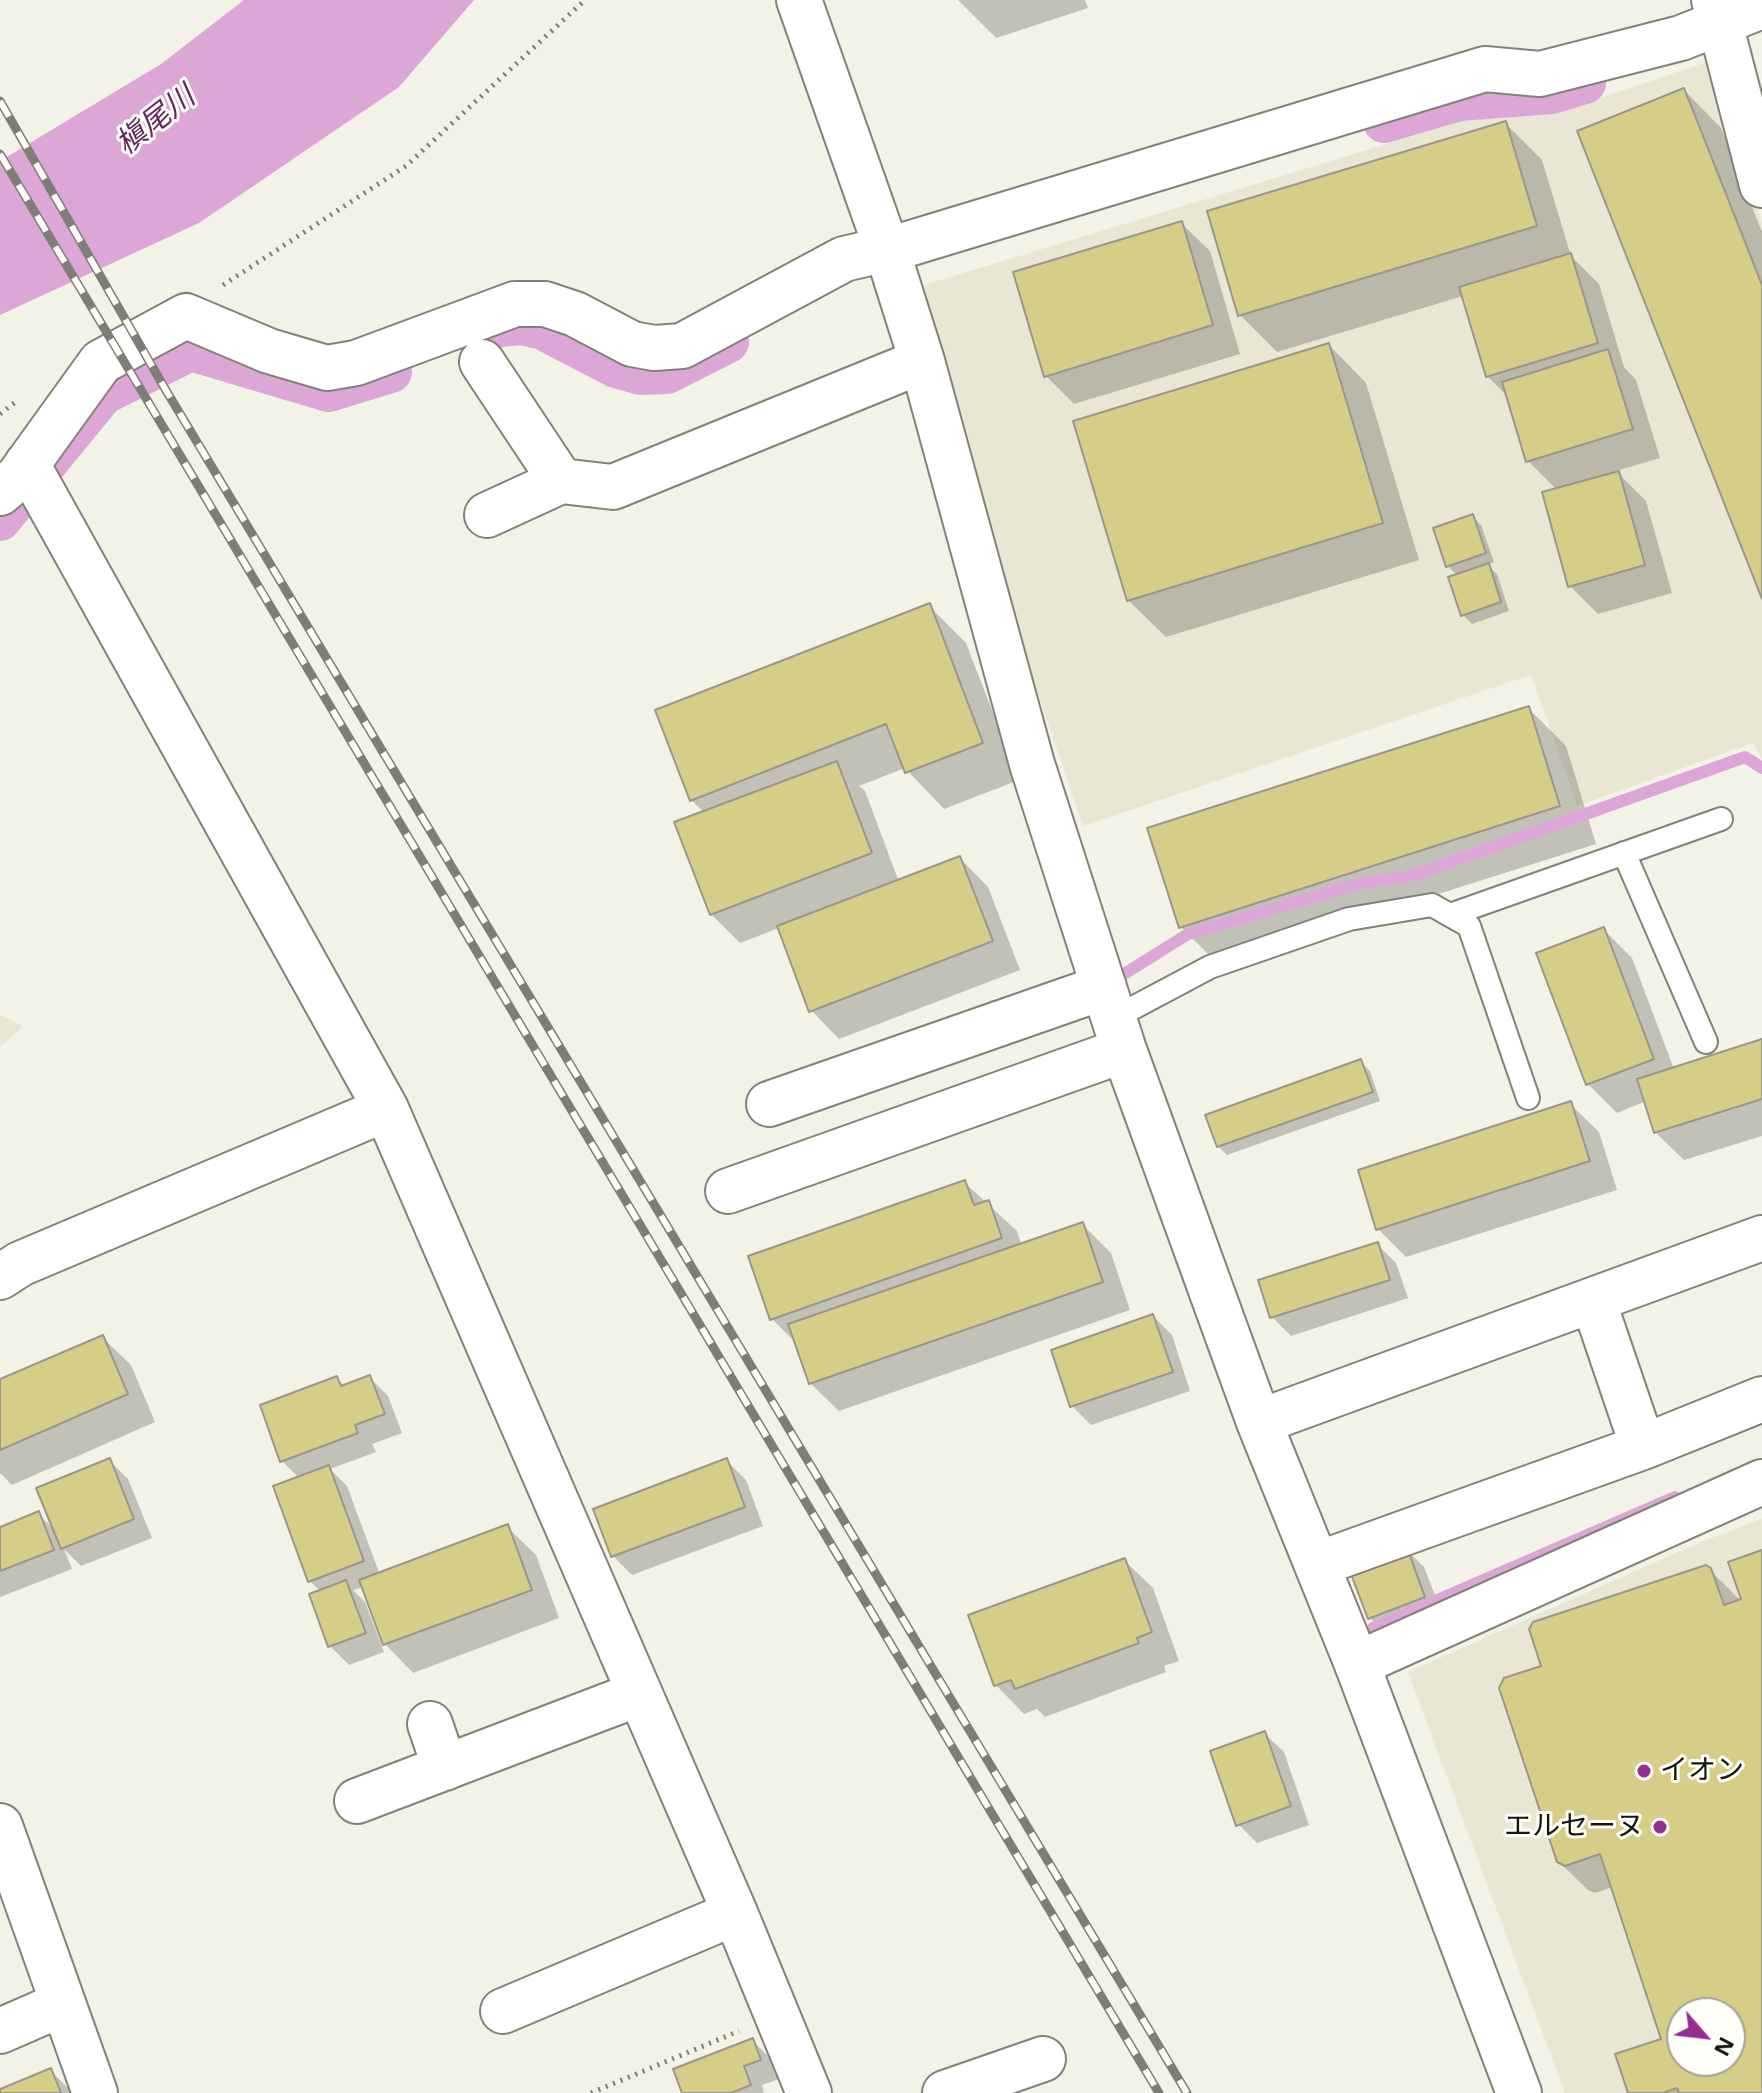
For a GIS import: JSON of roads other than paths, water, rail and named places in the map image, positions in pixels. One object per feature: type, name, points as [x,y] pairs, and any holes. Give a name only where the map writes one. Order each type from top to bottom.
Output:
[{"type":"street","points":[[799,0],[922,361],[1032,764],[1114,1018],[1259,1422],[1357,1664],[1519,2093]]},
{"type":"street","points":[[891,265],[908,244],[1485,69],[1540,74],[1722,26],[1762,6]]},
{"type":"street","points":[[1722,26],[1762,185]]},
{"type":"street","points":[[809,2093],[735,1913],[386,1109],[25,482],[101,362],[186,316],[215,325],[269,351],[327,368],[356,363],[515,304],[545,304],[575,314],[632,344],[654,348],[682,346],[844,259],[891,265]]},
{"type":"street","points":[[487,515],[561,481],[613,487],[922,361]]},
{"type":"street","points":[[482,362],[561,481]]},
{"type":"street","points":[[769,1104],[1114,1018]]},
{"type":"street","points":[[728,1191],[1114,1018]]},
{"type":"street","points":[[0,1277],[20,1264],[386,1109]]},
{"type":"street","points":[[1259,1422],[1762,1238]]},
{"type":"street","points":[[1593,1300],[1643,1447]]},
{"type":"street","points":[[1318,1564],[1643,1447],[1762,1399]]},
{"type":"street","points":[[1357,1664],[1762,1482]]},
{"type":"street","points":[[357,1801],[638,1694]]},
{"type":"street","points":[[430,1724],[445,1768]]},
{"type":"street","points":[[0,1826],[95,2093]]},
{"type":"street","points":[[503,2011],[735,1913]]},
{"type":"street","points":[[0,2031],[62,2004]]},
{"type":"street","points":[[945,2093],[1043,2059]]},
{"type":"lane","points":[[1450,915],[1721,819]]},
{"type":"lane","points":[[1624,853],[1706,1042]]},
{"type":"lane","points":[[1114,1018],[1210,967],[1349,919],[1432,905],[1469,926],[1528,1098]]},
{"type":"water","name":"槇尾川","points":[[244,0],[474,0],[399,87],[199,223],[0,315],[0,161],[161,64]]},
{"type":"waterway","points":[[1384,122],[1459,100],[1552,93],[1585,83]]},
{"type":"waterway","points":[[478,335],[499,326],[522,324],[543,329],[616,367],[641,374],[667,373],[728,342]]},
{"type":"waterway","points":[[0,520],[103,394],[191,350],[329,391],[391,372]]},
{"type":"waterway","points":[[1124,974],[1188,934],[1357,884],[1415,875],[1745,757],[1762,768]]},
{"type":"waterway","points":[[1373,1628],[1675,1497]]},
{"type":"railway","points":[[0,101],[164,387],[1187,2093]]},
{"type":"railway","points":[[0,154],[1159,2093]]},
{"type":"place","name":"イオン","points":[[1644,1771]]},
{"type":"place","name":"エルセーヌ","points":[[1660,1827]]}]
